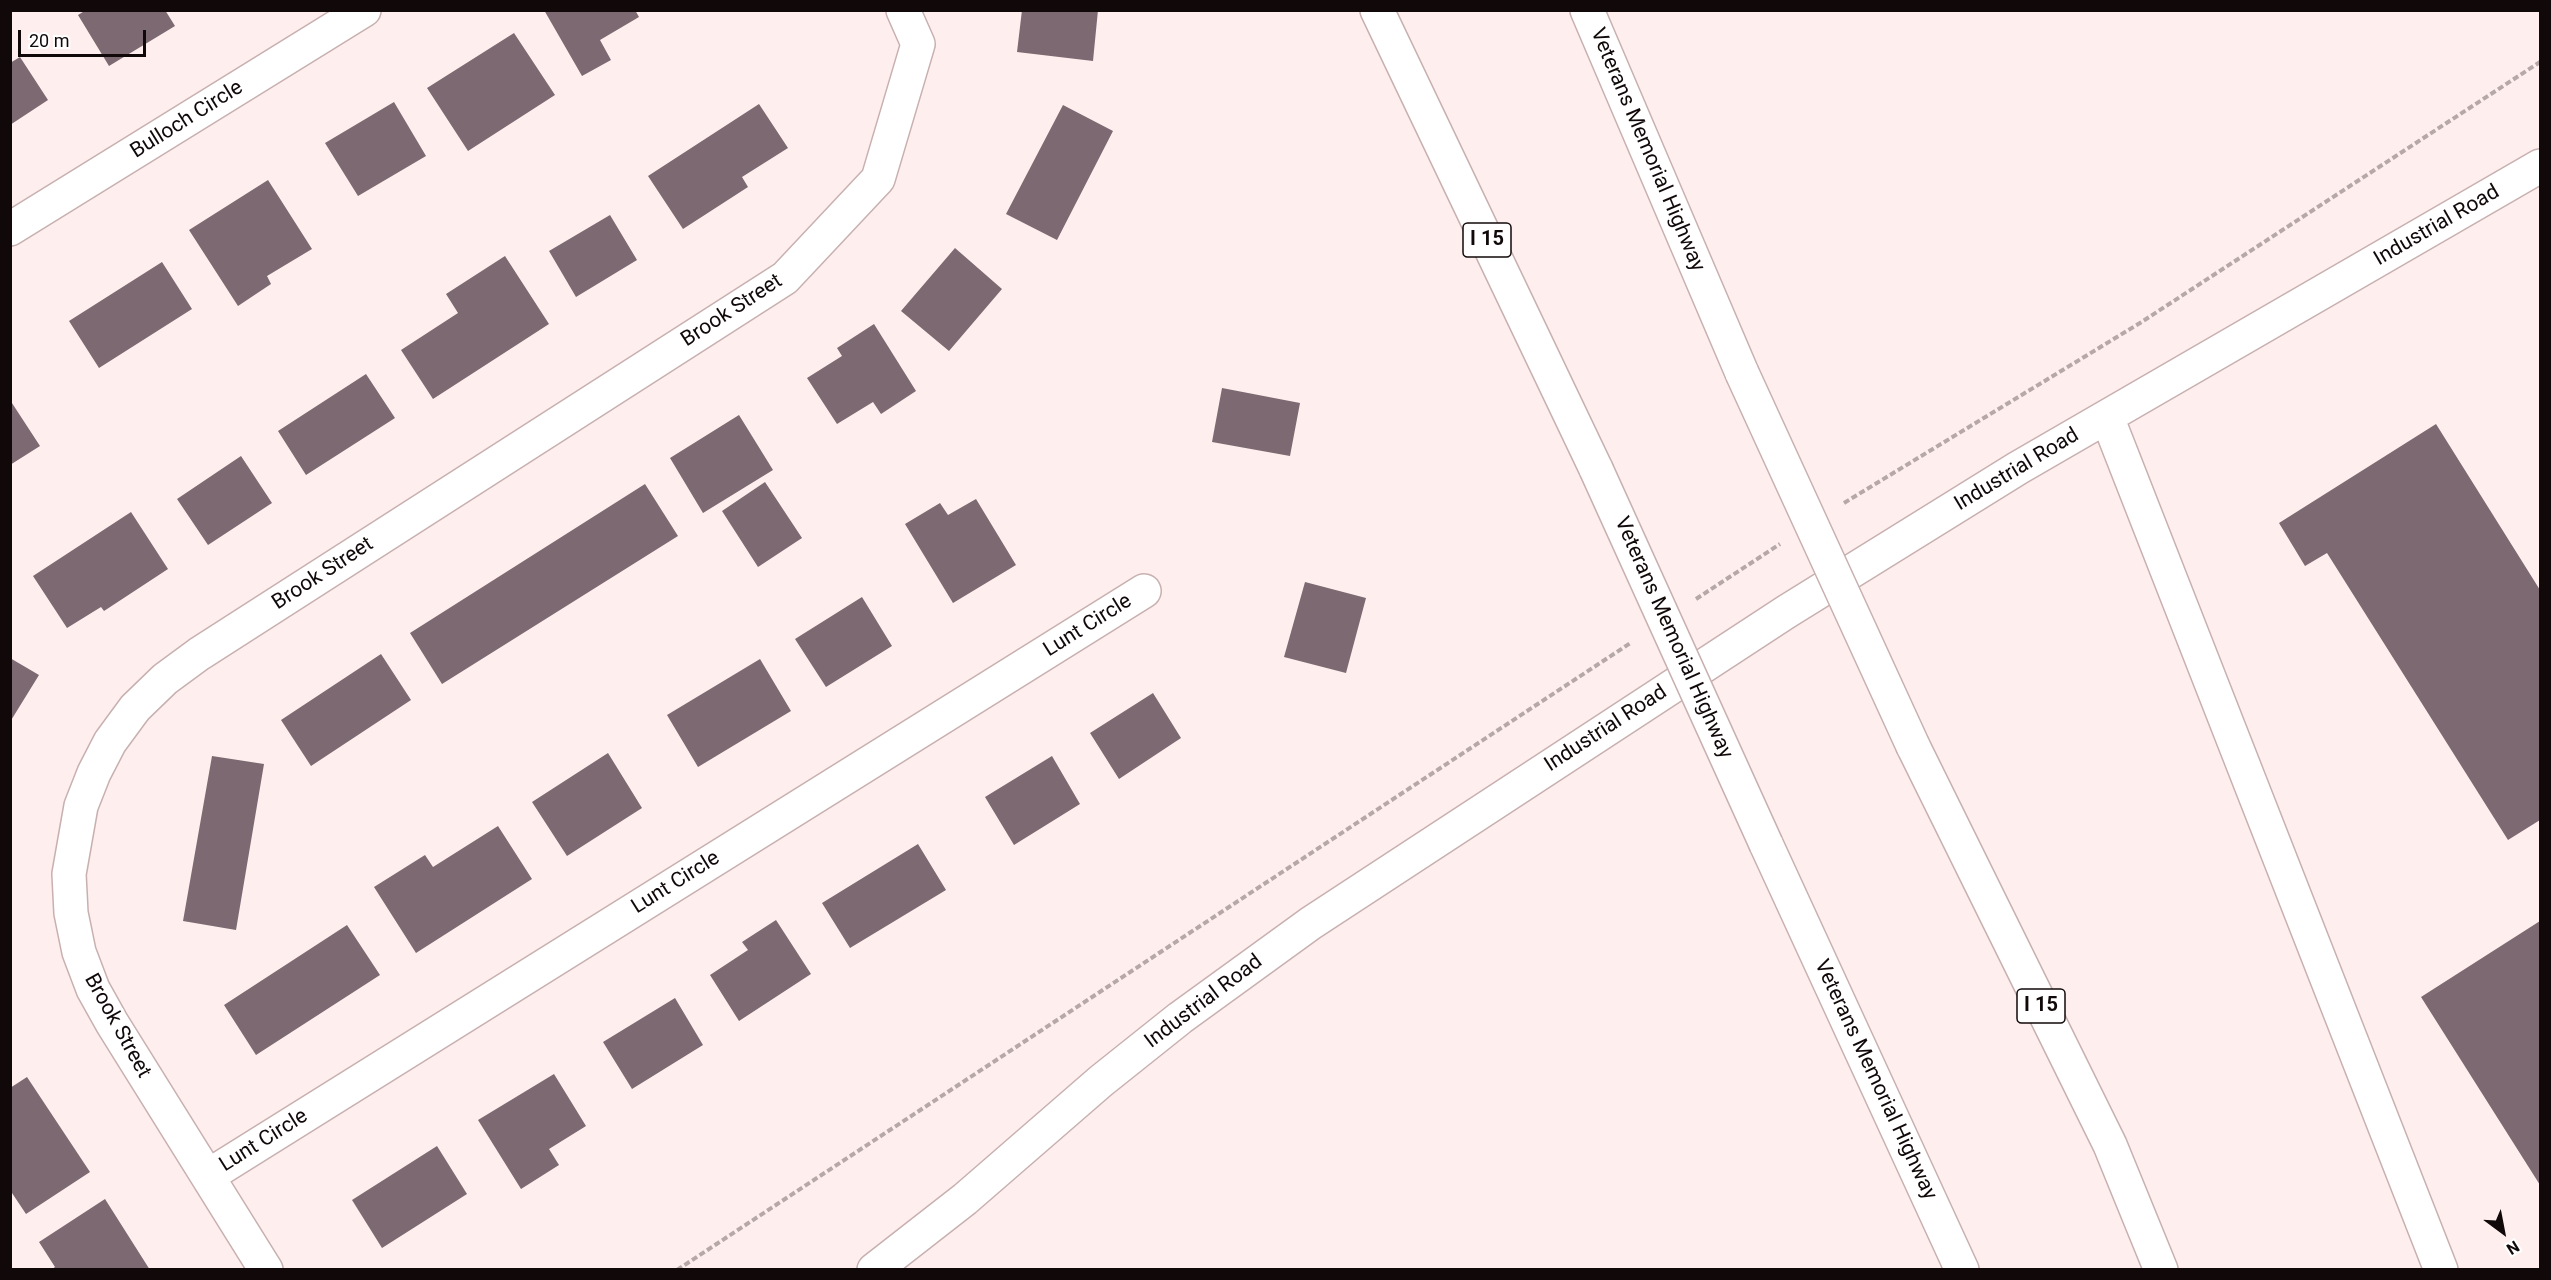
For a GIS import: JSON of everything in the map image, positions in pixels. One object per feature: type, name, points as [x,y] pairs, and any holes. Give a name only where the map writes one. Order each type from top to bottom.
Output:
[{"type":"main road","name":"Bulloch Circle","points":[[10,229],[364,10]]},
{"type":"main road","name":"Brook Street","points":[[266,1269],[112,1023],[93,989],[79,952],[71,914],[69,884],[73,840],[81,806],[94,773],[110,742],[142,701],[165,679],[199,654],[785,278],[878,179],[918,44],[903,10]]},
{"type":"main road","name":"Veterans Memorial Highway","points":[[1377,10],[1596,468],[1962,1269]]},
{"type":"main road","name":"Veterans Memorial Highway","points":[[1587,10],[1743,373],[1913,746],[2110,1145],[2161,1269]]},
{"type":"main road","name":"Industrial Road","points":[[874,1269],[1018,1155],[1110,1074],[1263,956],[1600,732],[1786,612],[2018,468],[2541,166]]},
{"type":"main road","points":[[2107,417],[2441,1269]]},
{"type":"main road","name":"Lunt Circle","points":[[208,1176],[1144,591]]},
{"type":"path","points":[[1840,506],[2140,323],[2541,62]]},
{"type":"path","points":[[1690,603],[1790,538]]},
{"type":"path","points":[[677,1269],[1641,636]]},
{"type":"building","points":[[86,10],[165,10],[175,26],[109,66],[78,15]]},
{"type":"building","points":[[544,10],[635,10],[639,17],[600,40],[611,60],[582,76]]},
{"type":"building","points":[[1022,10],[1098,10],[1093,61],[1017,52]]},
{"type":"building","points":[[514,33],[555,95],[468,151],[427,88]]},
{"type":"building","points":[[20,57],[48,100],[10,125],[10,63]]},
{"type":"building","points":[[394,102],[426,156],[358,196],[325,143]]},
{"type":"building","points":[[759,104],[788,148],[742,177],[748,187],[683,229],[648,176]]},
{"type":"building","points":[[1063,105],[1113,131],[1057,240],[1006,214]]},
{"type":"building","points":[[268,180],[312,249],[267,276],[271,284],[238,306],[189,230]]},
{"type":"building","points":[[610,215],[637,260],[576,297],[549,251]]},
{"type":"building","points":[[955,248],[1002,289],[949,351],[901,311]]},
{"type":"building","points":[[505,256],[549,324],[433,399],[401,350],[458,313],[446,294]]},
{"type":"building","points":[[162,262],[192,309],[99,368],[69,321]]},
{"type":"building","points":[[874,324],[916,391],[881,414],[873,402],[837,424],[807,378],[842,356],[837,348]]},
{"type":"building","points":[[366,374],[395,418],[306,475],[278,431]]},
{"type":"building","points":[[1222,388],[1300,403],[1290,456],[1212,442]]},
{"type":"building","points":[[10,400],[40,446],[10,465]]},
{"type":"building","points":[[739,415],[773,470],[703,513],[670,458]]},
{"type":"building","points":[[2436,424],[2540,590],[2540,820],[2508,840],[2327,553],[2305,566],[2279,523]]},
{"type":"building","points":[[241,456],[272,503],[208,545],[177,499]]},
{"type":"building","points":[[765,482],[802,538],[758,567],[722,511]]},
{"type":"building","points":[[645,484],[678,536],[442,684],[410,633]]},
{"type":"building","points":[[976,499],[1016,565],[953,603],[905,524],[940,503],[948,515]]},
{"type":"building","points":[[131,512],[168,569],[104,611],[101,607],[67,628],[33,576]]},
{"type":"building","points":[[1305,582],[1366,598],[1346,673],[1284,657]]},
{"type":"building","points":[[862,597],[892,646],[826,687],[795,639]]},
{"type":"building","points":[[381,654],[411,700],[311,766],[281,720]]},
{"type":"building","points":[[10,658],[39,675],[10,722]]},
{"type":"building","points":[[760,659],[791,711],[698,767],[667,715]]},
{"type":"building","points":[[1153,693],[1181,738],[1119,779],[1090,733]]},
{"type":"building","points":[[608,753],[642,808],[567,856],[532,802]]},
{"type":"building","points":[[212,756],[264,764],[236,930],[183,921]]},
{"type":"building","points":[[1052,756],[1080,804],[1014,845],[985,797]]},
{"type":"building","points":[[498,826],[532,879],[416,953],[374,887],[425,855],[433,867]]},
{"type":"building","points":[[918,844],[946,890],[850,948],[822,903]]},
{"type":"building","points":[[776,920],[811,974],[739,1021],[710,975],[748,950],[742,942]]},
{"type":"building","points":[[2540,921],[2540,1185],[2421,997]]},
{"type":"building","points":[[347,925],[380,975],[256,1055],[224,1005]]},
{"type":"building","points":[[675,998],[703,1045],[632,1089],[603,1042]]},
{"type":"building","points":[[554,1074],[586,1126],[549,1149],[559,1165],[521,1189],[478,1120]]},
{"type":"building","points":[[27,1077],[90,1172],[26,1214],[12,1193],[10,1194],[10,1088]]},
{"type":"building","points":[[437,1146],[467,1194],[382,1248],[352,1200]]},
{"type":"building","points":[[105,1199],[150,1270],[51,1270],[55,1267],[39,1242]]}]
